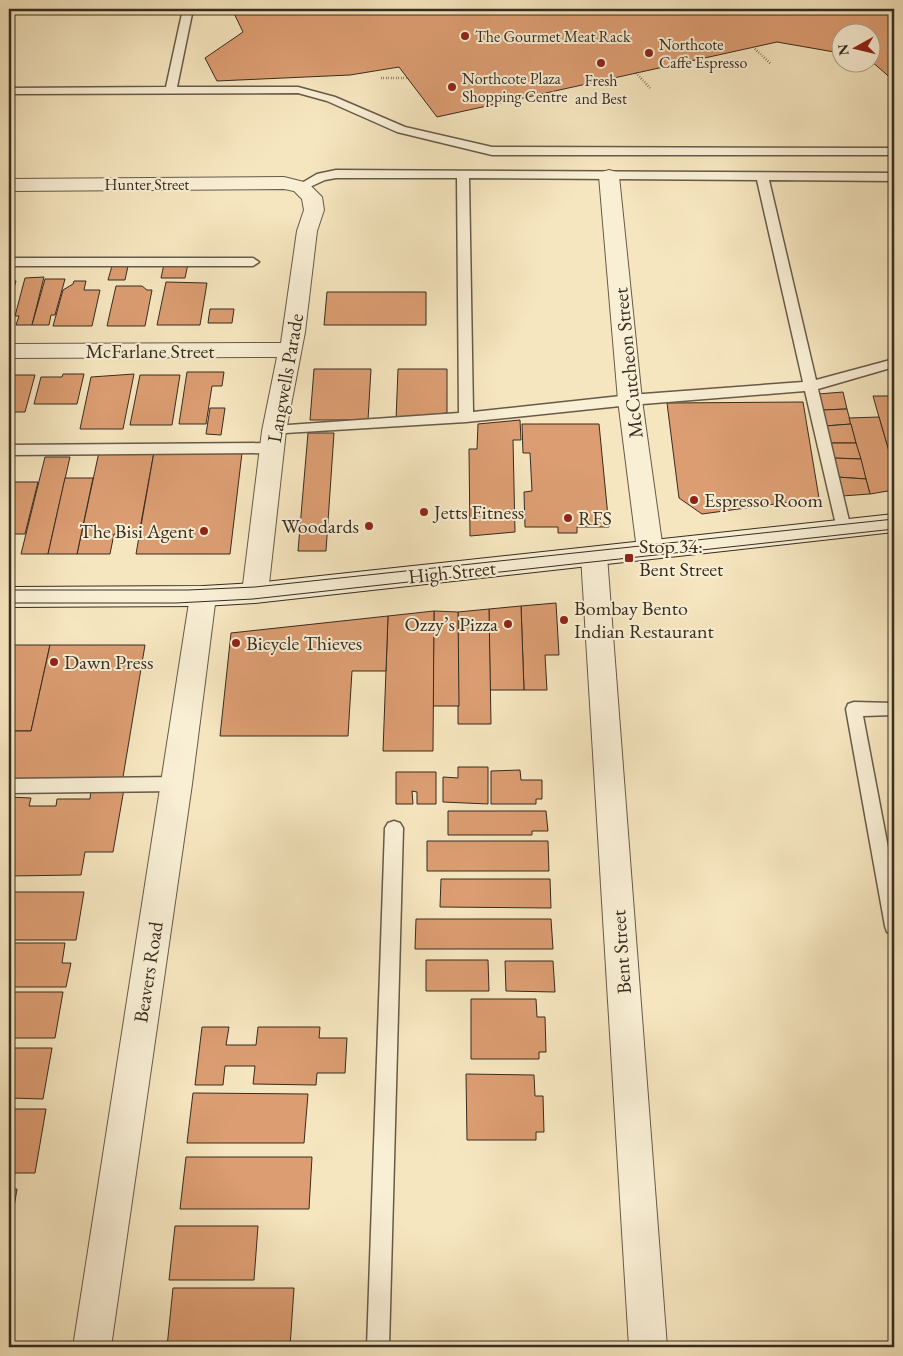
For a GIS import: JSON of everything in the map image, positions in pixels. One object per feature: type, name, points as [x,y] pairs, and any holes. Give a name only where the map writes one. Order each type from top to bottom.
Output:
[{"type":"street","name":"McCutcheon Street","points":[[609,176],[630,400],[650,550]]},
{"type":"street","name":"Hunter Street","points":[[9,185],[293,185]]},
{"type":"street","name":"Langwells Parade","points":[[255,593],[273,440],[291,350],[307,231],[314,210],[312,197],[293,185]]},
{"type":"street","name":"McFarlane Street","points":[[9,351],[291,350]]},
{"type":"street","name":"High Street","points":[[9,597],[203,596],[255,593],[894,523]]},
{"type":"street","name":"Bent Street","points":[[594,556],[648,1347]]},
{"type":"street","name":"Beavers Road","points":[[92,1347],[177,784],[203,596]]},
{"type":"lane","points":[[171,90],[188,9]]},
{"type":"lane","points":[[9,91],[287,90],[310,92],[331,98],[401,130],[492,151],[894,152]]},
{"type":"lane","points":[[293,185],[336,174],[894,177]]},
{"type":"lane","points":[[463,175],[466,417]]},
{"type":"lane","points":[[762,176],[844,529]]},
{"type":"lane","points":[[9,262],[254,262]]},
{"type":"lane","points":[[9,450],[273,440],[630,400],[811,386],[894,363]]},
{"type":"lane","points":[[894,709],[854,709],[894,926]]},
{"type":"lane","points":[[9,786],[177,784]]},
{"type":"lane","points":[[378,1347],[394,828]]},
{"type":"path","points":[[755,49],[770,63]]},
{"type":"path","points":[[636,73],[651,89]]},
{"type":"path","points":[[381,78],[407,78]]},
{"type":"building","name":"Northcote Plaza Shopping Centre","points":[[232,9],[894,9],[894,81],[880,69],[880,22],[830,22],[830,51],[777,42],[437,117],[399,67],[350,75],[217,81],[205,58],[243,32]]},
{"type":"building","points":[[164,264],[188,264],[185,278],[161,278]]},
{"type":"building","points":[[112,266],[128,266],[125,280],[108,280]]},
{"type":"building","points":[[44,277],[32,325],[16,325],[19,316],[15,316],[25,278]]},
{"type":"building","points":[[45,279],[65,279],[55,315],[51,315],[49,325],[32,325]]},
{"type":"building","points":[[9,281],[16,281],[9,305]]},
{"type":"building","points":[[74,281],[86,281],[84,290],[100,290],[92,326],[53,326],[63,290],[73,284]]},
{"type":"building","points":[[166,282],[207,283],[200,325],[157,325]]},
{"type":"building","points":[[116,286],[142,286],[147,290],[152,290],[145,326],[107,326]]},
{"type":"building","points":[[327,292],[426,292],[426,325],[324,325]]},
{"type":"building","points":[[210,309],[234,309],[232,323],[208,323]]},
{"type":"building","points":[[314,369],[371,369],[368,420],[310,420]]},
{"type":"building","points":[[398,369],[447,369],[447,413],[396,420]]},
{"type":"building","points":[[187,372],[224,372],[222,386],[212,386],[206,424],[179,424]]},
{"type":"building","points":[[63,374],[84,374],[77,404],[34,404],[41,377],[62,377]]},
{"type":"building","points":[[134,374],[123,429],[80,429],[91,377]]},
{"type":"building","points":[[9,375],[35,375],[25,412],[9,412]]},
{"type":"building","points":[[140,375],[180,375],[172,425],[130,425]]},
{"type":"building","points":[[843,392],[847,409],[822,410],[818,394]]},
{"type":"building","points":[[873,396],[894,396],[894,456],[890,456]]},
{"type":"building","points":[[803,402],[819,498],[702,514],[679,498],[667,403]]},
{"type":"building","points":[[210,408],[225,408],[221,435],[206,434]]},
{"type":"building","points":[[847,409],[851,424],[825,426],[822,410]]},
{"type":"building","points":[[879,417],[894,469],[894,490],[870,494],[849,418]]},
{"type":"building","points":[[520,420],[521,440],[513,440],[515,532],[470,536],[469,449],[477,449],[478,424]]},
{"type":"building","points":[[522,424],[599,424],[609,527],[577,527],[577,533],[558,533],[558,527],[525,527],[524,492],[532,491],[530,453],[523,453]]},
{"type":"building","points":[[851,424],[856,443],[829,443],[825,426]]},
{"type":"building","points":[[308,433],[334,433],[326,551],[298,551]]},
{"type":"building","points":[[829,443],[856,443],[861,459],[833,458]]},
{"type":"building","points":[[99,452],[154,452],[139,534],[114,534],[110,554],[77,554]]},
{"type":"building","points":[[154,452],[242,453],[230,554],[136,554]]},
{"type":"building","points":[[45,457],[70,457],[48,554],[21,554]]},
{"type":"building","points":[[833,458],[861,459],[866,479],[837,477]]},
{"type":"building","points":[[837,477],[866,479],[870,494],[842,496]]},
{"type":"building","points":[[65,478],[93,478],[77,554],[48,554]]},
{"type":"building","points":[[9,482],[38,482],[25,534],[9,534]]},
{"type":"building","points":[[556,603],[559,655],[545,655],[547,690],[524,690],[521,606]]},
{"type":"building","points":[[521,606],[524,690],[490,690],[489,609]]},
{"type":"building","points":[[489,609],[491,724],[458,724],[458,612]]},
{"type":"building","points":[[434,611],[458,612],[459,706],[433,706]]},
{"type":"building","points":[[434,611],[433,751],[383,751],[388,616]]},
{"type":"building","points":[[388,616],[386,671],[352,671],[348,736],[220,736],[231,633]]},
{"type":"building","points":[[9,645],[50,645],[31,731],[14,731],[9,755]]},
{"type":"building","points":[[50,645],[145,645],[122,783],[9,783],[9,755],[14,731],[31,731]]},
{"type":"building","points":[[458,767],[488,767],[488,804],[443,802],[443,777],[458,778]]},
{"type":"building","points":[[520,770],[521,780],[542,780],[542,799],[536,799],[536,804],[491,804],[491,771]]},
{"type":"building","points":[[396,772],[436,772],[436,804],[417,804],[417,792],[412,791],[413,804],[396,804]]},
{"type":"building","points":[[91,789],[124,789],[113,852],[85,852],[81,875],[9,876],[9,797],[31,798],[29,806],[56,806],[57,799],[90,799]]},
{"type":"building","points":[[448,811],[546,811],[548,831],[532,831],[532,835],[448,835]]},
{"type":"building","points":[[427,841],[548,841],[549,871],[427,871]]},
{"type":"building","points":[[441,879],[550,879],[551,908],[440,907]]},
{"type":"building","points":[[9,892],[84,892],[76,940],[9,940]]},
{"type":"building","points":[[416,919],[551,919],[553,949],[415,949]]},
{"type":"building","points":[[9,943],[65,943],[62,963],[71,963],[66,987],[9,987]]},
{"type":"building","points":[[426,960],[488,960],[489,991],[426,991]]},
{"type":"building","points":[[505,961],[553,961],[555,992],[506,991]]},
{"type":"building","points":[[9,992],[63,992],[55,1038],[9,1038]]},
{"type":"building","points":[[471,999],[536,999],[537,1017],[545,1017],[546,1052],[539,1052],[539,1059],[471,1059]]},
{"type":"building","points":[[202,1027],[229,1027],[226,1045],[256,1045],[258,1027],[320,1027],[319,1038],[347,1038],[345,1073],[317,1073],[316,1085],[253,1084],[255,1066],[225,1066],[223,1085],[195,1085]]},
{"type":"building","points":[[9,1048],[52,1048],[43,1099],[9,1098]]},
{"type":"building","points":[[466,1074],[534,1075],[535,1096],[543,1096],[544,1132],[536,1132],[536,1140],[467,1140]]},
{"type":"building","points":[[193,1093],[308,1094],[304,1143],[187,1143]]},
{"type":"building","points":[[9,1109],[46,1109],[35,1173],[9,1173]]},
{"type":"building","points":[[186,1157],[312,1157],[309,1209],[180,1209]]},
{"type":"building","points":[[9,1189],[17,1189],[11,1225],[9,1225]]},
{"type":"building","points":[[175,1226],[258,1226],[254,1280],[169,1280]]},
{"type":"building","points":[[173,1288],[294,1288],[290,1347],[167,1347]]},
{"type":"tram line","points":[[9,590],[188,590],[255,587],[894,519]]},
{"type":"tram line","points":[[9,603],[176,603],[253,599],[894,529]]},
{"type":"place","name":"The Gourmet Meat Rack","points":[[465,36]]},
{"type":"place","name":"Northcote Caffe Espresso","points":[[649,53]]},
{"type":"place","name":"Fresh and Best","points":[[601,63]]},
{"type":"place","name":"Northcote Plaza Shopping Centre","points":[[452,87]]},
{"type":"place","name":"Espresso Room","points":[[694,500]]},
{"type":"place","name":"Jetts Fitness","points":[[424,512]]},
{"type":"place","name":"RFS","points":[[568,518]]},
{"type":"place","name":"Woodards","points":[[369,526]]},
{"type":"place","name":"The Bisi Agent","points":[[204,531]]},
{"type":"place","name":"Stop 34: Bent Street","points":[[629,558]]},
{"type":"place","name":"Bombay Bento Indian Restaurant","points":[[564,620]]},
{"type":"place","name":"Ozzy’s Pizza","points":[[508,624]]},
{"type":"place","name":"Bicycle Thieves","points":[[236,643]]},
{"type":"place","name":"Dawn Press","points":[[54,662]]}]
